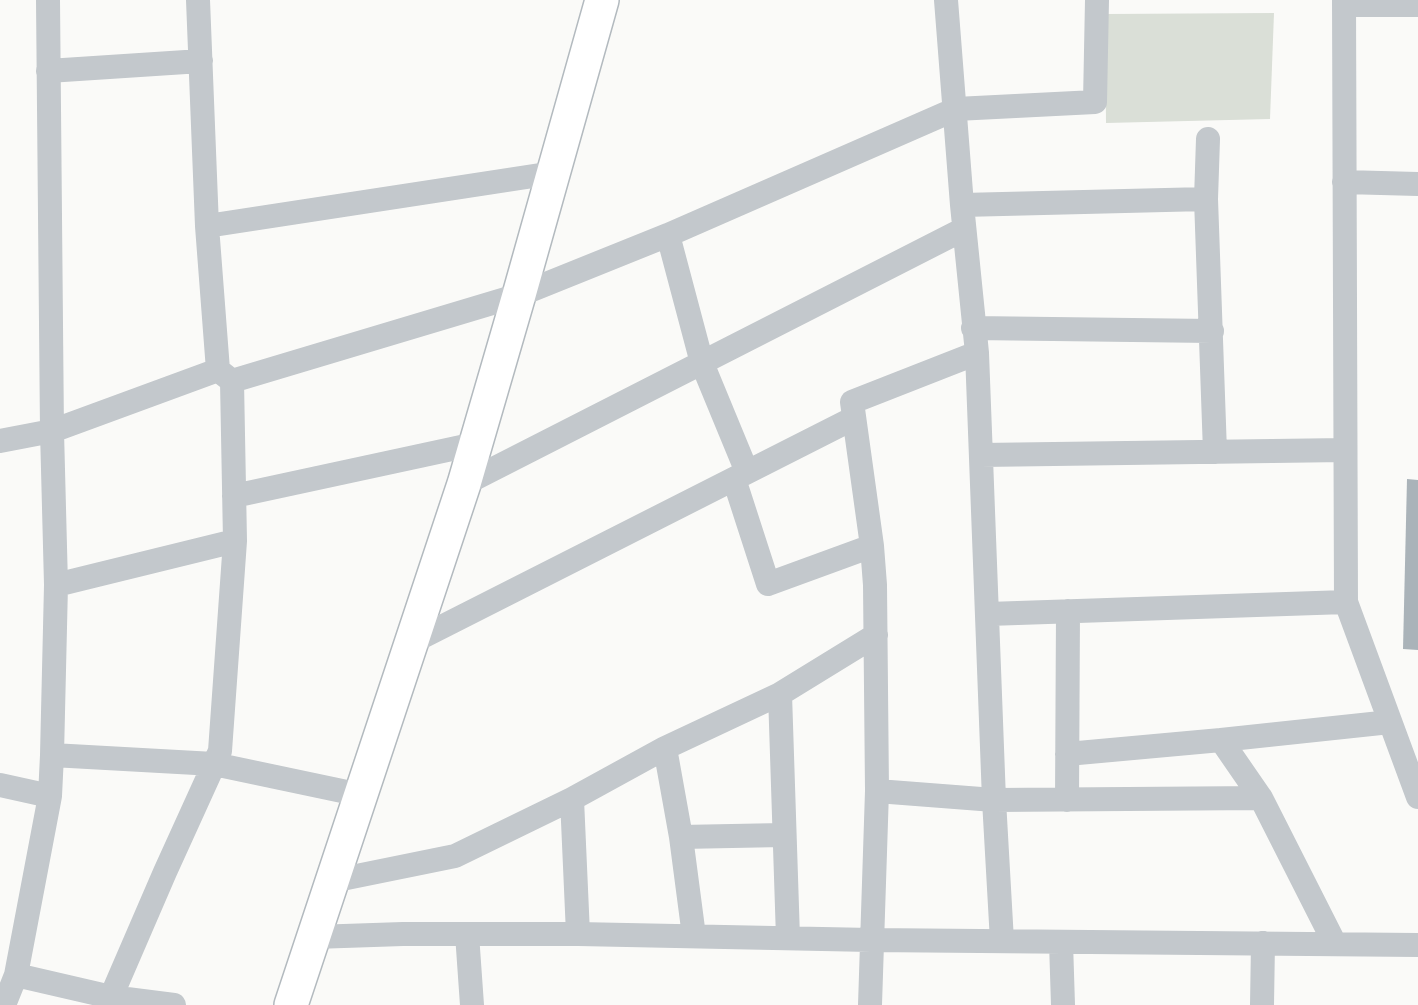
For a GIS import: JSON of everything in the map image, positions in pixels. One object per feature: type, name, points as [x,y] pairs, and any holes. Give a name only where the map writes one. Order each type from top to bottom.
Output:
[{"type":"main road","points":[[291,1005],[464,484],[602,0]]},
{"type":"street","points":[[4,1005],[16,975],[50,796],[52,755],[56,585],[52,431],[48,0]]},
{"type":"street","points":[[111,997],[220,751],[235,541],[234,496],[225,375],[207,226],[198,0]]},
{"type":"street","points":[[946,0],[964,229],[977,353],[994,800],[1002,941]]},
{"type":"street","points":[[0,441],[52,431],[225,375],[519,295],[668,236],[956,109],[1095,102],[1097,0]]},
{"type":"street","points":[[1416,786],[1346,602],[1344,3],[1418,5]]},
{"type":"street","points":[[48,71],[201,61]]},
{"type":"street","points":[[1208,139],[1206,199],[1215,452]]},
{"type":"street","points":[[207,226],[553,173]]},
{"type":"street","points":[[1344,182],[1418,184]]},
{"type":"street","points":[[962,205],[1206,199]]},
{"type":"street","points":[[464,484],[964,229]]},
{"type":"street","points":[[668,236],[702,363],[740,475],[768,584],[872,546]]},
{"type":"street","points":[[973,328],[1212,331]]},
{"type":"street","points":[[870,1005],[877,790],[876,635],[872,546],[852,402],[977,353]]},
{"type":"street","points":[[412,642],[854,418]]},
{"type":"street","points":[[234,496],[475,444]]},
{"type":"street","points":[[981,455],[1345,450]]},
{"type":"street","points":[[56,585],[235,541]]},
{"type":"street","points":[[988,614],[1346,602]]},
{"type":"street","points":[[1067,800],[1068,611]]},
{"type":"street","points":[[332,881],[455,856],[572,799],[665,748],[780,693],[876,635]]},
{"type":"street","points":[[780,693],[788,938]]},
{"type":"street","points":[[1067,754],[1390,722]]},
{"type":"street","points":[[1221,740],[1261,798],[1335,944]]},
{"type":"street","points":[[665,748],[681,837],[694,936]]},
{"type":"street","points":[[52,755],[214,764],[361,795]]},
{"type":"street","points":[[0,785],[50,796]]},
{"type":"street","points":[[877,790],[994,800],[1261,798]]},
{"type":"street","points":[[572,799],[578,934]]},
{"type":"street","points":[[681,837],[783,835]]},
{"type":"street","points":[[314,937],[403,934],[578,934],[871,940],[1418,945]]},
{"type":"street","points":[[467,934],[472,1005]]},
{"type":"street","points":[[1061,942],[1063,1005]]},
{"type":"street","points":[[1262,1005],[1263,943]]},
{"type":"street","points":[[16,975],[111,997],[174,1005]]},
{"type":"shaded area","points":[[1274,13],[1270,119],[1106,123],[1105,14]]},
{"type":"building","points":[[1407,479],[1418,480],[1418,650],[1403,649]]}]
